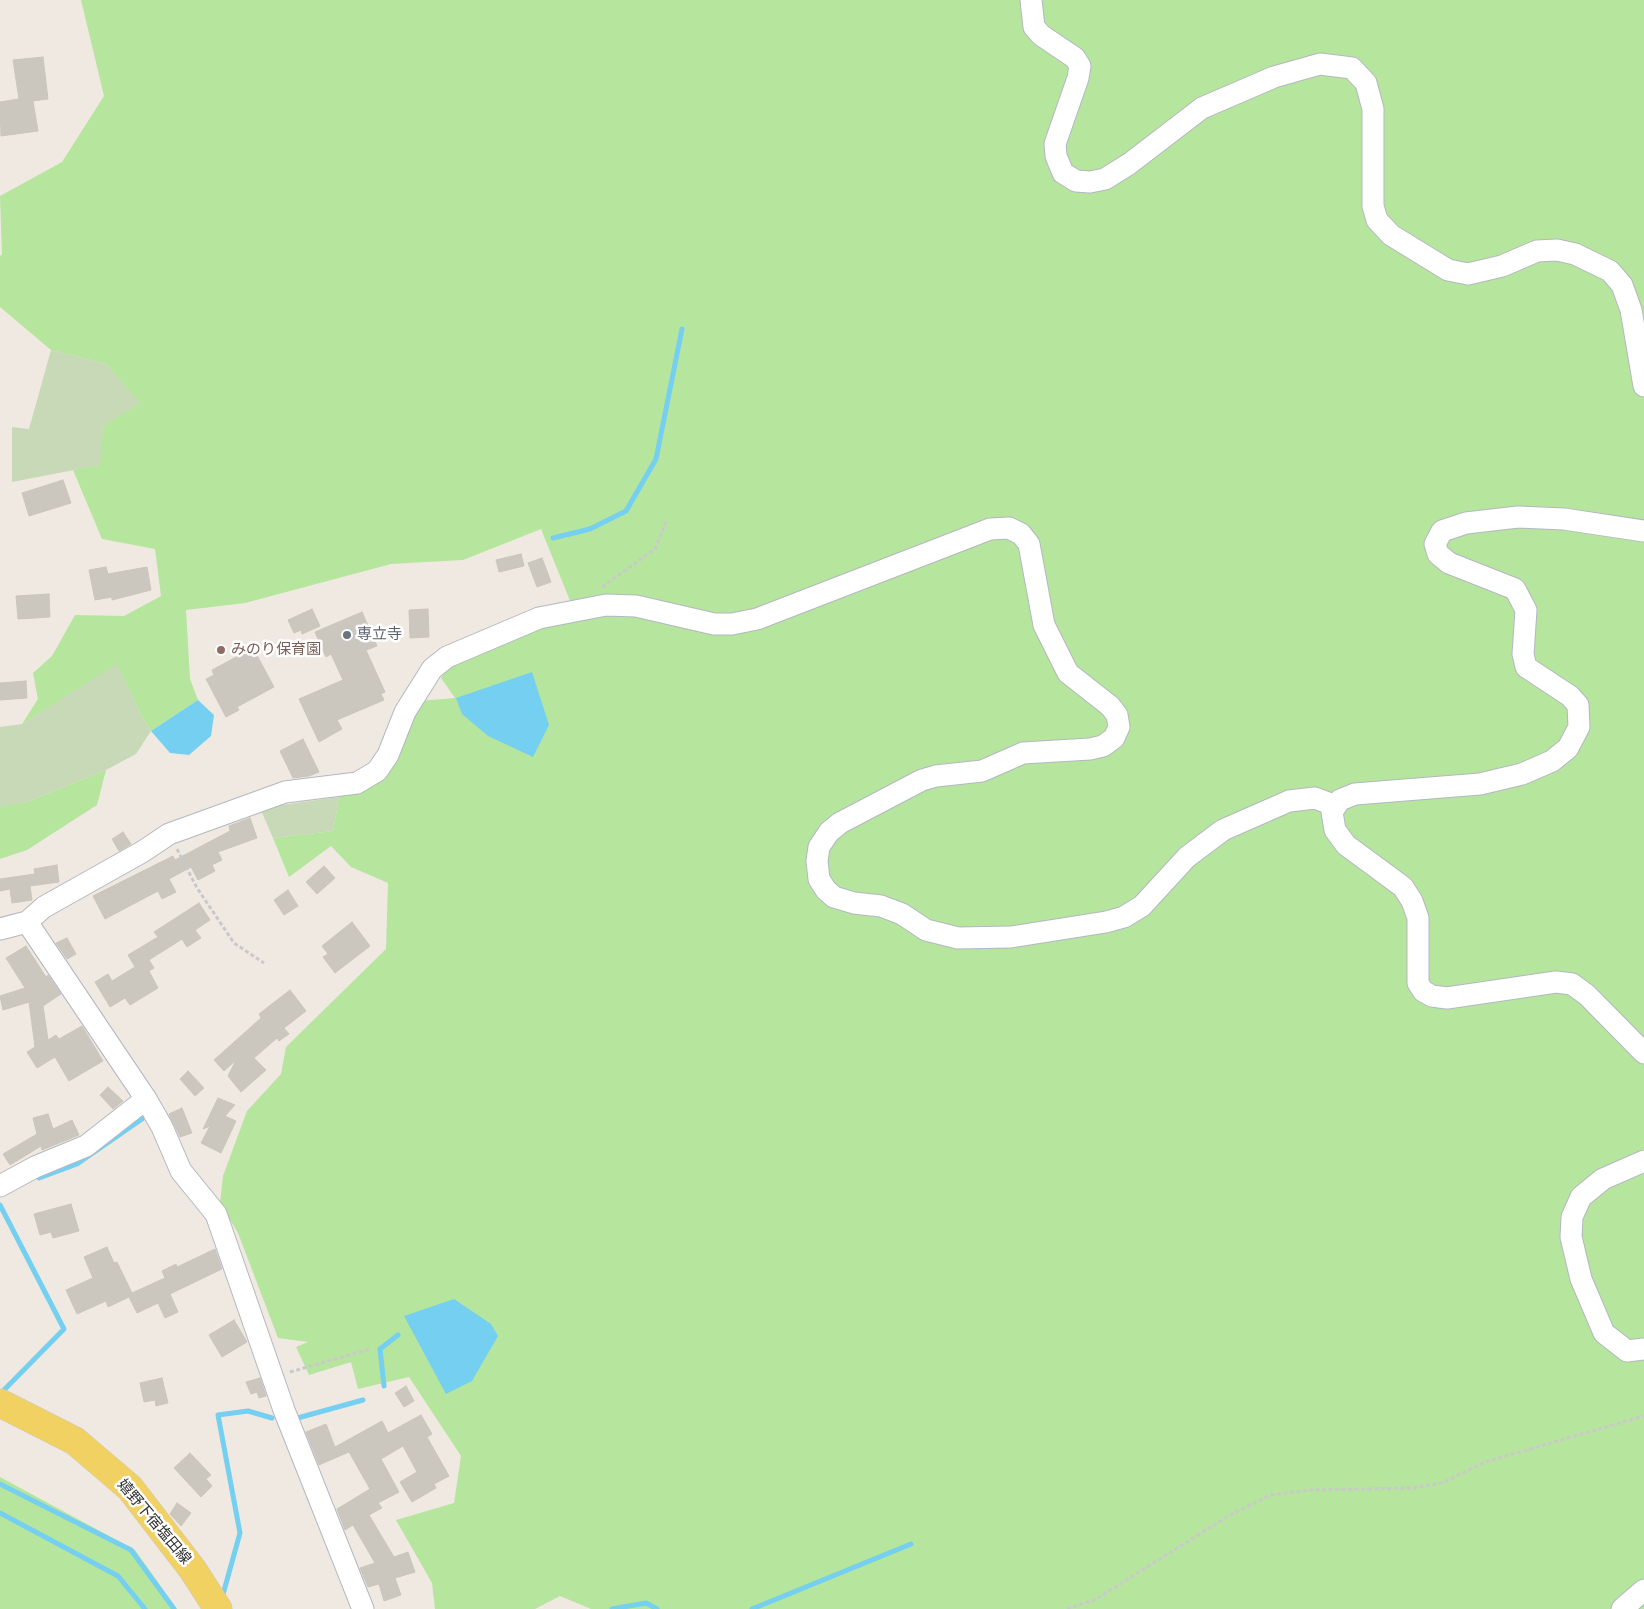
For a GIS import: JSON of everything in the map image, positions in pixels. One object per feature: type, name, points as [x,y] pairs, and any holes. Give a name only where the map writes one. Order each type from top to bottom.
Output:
[{"type":"main road","name":"嬉野下宿塩田線","points":[[0,1403],[75,1441],[130,1488],[193,1570],[218,1609]]},
{"type":"street","points":[[1031,0],[1034,27],[1041,35],[1075,58],[1080,66],[1078,78],[1055,144],[1056,156],[1063,173],[1076,181],[1090,182],[1105,179],[1202,108],[1274,77],[1320,64],[1352,68],[1366,82],[1373,109],[1374,206],[1377,220],[1392,234],[1416,250],[1448,270],[1461,273],[1484,271],[1537,251],[1557,250],[1575,254],[1610,271],[1622,285],[1631,310],[1644,386]]},
{"type":"street","points":[[1644,531],[1564,519],[1518,517],[1466,523],[1442,531],[1435,544],[1438,554],[1449,563],[1515,589],[1526,610],[1523,654],[1526,667],[1570,696],[1578,705],[1579,727],[1568,748],[1552,761],[1522,774],[1480,784],[1355,794],[1340,800],[1332,812],[1335,830],[1346,845],[1403,887],[1412,901],[1418,918],[1418,983],[1423,992],[1432,996],[1447,998],[1556,982],[1572,984],[1587,995],[1644,1053]]},
{"type":"street","points":[[0,929],[27,922],[44,907],[142,852],[169,834],[285,792],[357,783],[377,771],[388,755],[405,712],[432,669],[447,657],[539,618],[606,606],[636,606],[714,624],[732,624],[757,619],[990,529],[1009,528],[1021,534],[1029,544],[1044,625],[1055,649],[1068,673],[1110,706],[1117,715],[1119,727],[1114,738],[1103,746],[1090,749],[1023,753],[982,771],[936,776],[922,780],[840,823],[829,832],[819,847],[817,861],[819,879],[826,890],[834,897],[854,903],[881,906],[902,914],[926,930],[958,938],[1011,936],[1106,922],[1124,917],[1142,906],[1187,857],[1222,830],[1289,801],[1314,798],[1336,806]]},
{"type":"street","points":[[27,922],[146,1099],[162,1127],[181,1171],[216,1214],[284,1410],[363,1609]]},
{"type":"street","points":[[0,1186],[35,1167],[86,1146],[146,1099]]},
{"type":"street","points":[[1644,1160],[1603,1179],[1581,1197],[1572,1217],[1571,1237],[1581,1279],[1604,1333],[1627,1351],[1644,1349]]},
{"type":"street","points":[[1622,1609],[1644,1590]]},
{"type":"path","points":[[601,588],[656,549],[666,522]]},
{"type":"path","points":[[169,834],[197,888],[234,943],[264,963]]},
{"type":"path","points":[[273,1377],[370,1348]]},
{"type":"path","points":[[1067,1609],[1096,1599],[1230,1515],[1270,1495],[1310,1490],[1413,1488],[1442,1483],[1485,1462],[1644,1416]]},
{"type":"green space","points":[[81,0],[1644,0],[1644,1609],[591,1609],[560,1596],[535,1609],[435,1609],[432,1583],[396,1520],[454,1503],[461,1456],[409,1377],[358,1389],[351,1362],[309,1375],[296,1347],[308,1342],[278,1338],[238,1233],[220,1203],[223,1176],[247,1111],[281,1074],[286,1047],[386,949],[388,883],[351,867],[331,846],[289,877],[273,838],[333,831],[339,797],[381,781],[420,701],[455,698],[441,678],[455,653],[577,618],[541,529],[463,560],[391,564],[245,603],[186,610],[190,679],[198,700],[151,731],[140,713],[117,665],[22,724],[38,699],[33,673],[52,656],[75,615],[124,616],[161,596],[155,549],[102,539],[73,470],[99,465],[103,426],[139,403],[106,364],[51,350],[0,307],[0,256],[2,254],[0,196],[62,162],[104,96]]},
{"type":"green space","points":[[51,350],[106,364],[140,403],[103,426],[100,465],[12,482],[12,427],[29,429]]},
{"type":"green space","points":[[117,664],[140,713],[151,731],[136,754],[106,770],[24,803],[0,807],[0,727],[22,724]]},
{"type":"green space","points":[[0,734],[24,803],[106,770],[97,805],[27,850],[0,859]]},
{"type":"green space","points":[[339,797],[333,831],[273,838],[260,808]]},
{"type":"green space","points":[[0,1477],[135,1550],[177,1609],[0,1609]]},
{"type":"water","points":[[532,672],[549,725],[533,757],[488,736],[462,714],[456,698]]},
{"type":"water","points":[[198,700],[214,715],[211,736],[189,755],[170,753],[151,731]]},
{"type":"water","points":[[454,1299],[491,1324],[498,1336],[472,1381],[446,1394],[404,1316]]},
{"type":"building","points":[[43,57],[48,99],[33,101],[38,131],[1,136],[0,102],[19,99],[13,60]]},
{"type":"building","points":[[63,480],[71,503],[29,516],[22,493]]},
{"type":"building","points":[[521,554],[524,566],[499,572],[496,560]]},
{"type":"building","points":[[542,558],[551,582],[537,587],[528,563]]},
{"type":"building","points":[[106,567],[108,574],[147,567],[151,590],[112,600],[112,597],[95,600],[89,570]]},
{"type":"building","points":[[49,594],[50,617],[18,619],[16,596]]},
{"type":"building","points":[[312,609],[320,626],[302,634],[301,630],[294,633],[288,620]]},
{"type":"building","points":[[428,609],[429,637],[410,638],[409,610]]},
{"type":"building","points":[[362,612],[377,646],[366,650],[385,692],[381,694],[384,700],[337,720],[342,729],[319,742],[299,699],[343,680],[331,654],[326,657],[315,632]]},
{"type":"building","points":[[253,648],[274,687],[237,707],[239,710],[226,717],[206,679],[214,675],[212,670]]},
{"type":"building","points":[[26,681],[27,698],[0,700],[0,683]]},
{"type":"building","points":[[303,739],[319,772],[309,776],[293,778],[280,751]]},
{"type":"building","points":[[250,818],[257,838],[218,852],[222,860],[212,865],[215,871],[198,880],[191,867],[169,879],[176,892],[162,899],[158,891],[105,919],[93,896],[173,856],[175,860],[230,831],[229,826]]},
{"type":"building","points":[[123,832],[131,844],[119,851],[112,839]]},
{"type":"building","points":[[57,865],[59,882],[30,886],[32,900],[12,903],[10,889],[0,891],[0,879],[35,874],[34,869]]},
{"type":"building","points":[[324,866],[335,878],[317,894],[306,882]]},
{"type":"building","points":[[288,890],[298,906],[284,915],[274,900]]},
{"type":"building","points":[[199,903],[210,920],[195,930],[201,938],[187,947],[182,939],[149,960],[154,968],[149,971],[158,988],[130,1005],[125,998],[110,1007],[95,982],[108,974],[112,981],[135,967],[128,955],[158,937],[154,932]]},
{"type":"building","points":[[352,922],[370,946],[335,973],[323,957],[328,954],[322,946]]},
{"type":"building","points":[[67,938],[76,954],[67,959],[56,943]]},
{"type":"building","points":[[26,946],[46,977],[48,975],[61,994],[43,1006],[48,1040],[56,1035],[59,1039],[82,1026],[103,1061],[69,1081],[55,1057],[37,1068],[27,1052],[35,1047],[29,1002],[3,1010],[0,996],[25,988],[6,958]]},
{"type":"building","points":[[290,990],[306,1011],[284,1028],[289,1034],[279,1041],[277,1038],[254,1058],[266,1070],[241,1092],[228,1076],[236,1060],[224,1071],[214,1060],[261,1018],[259,1014]]},
{"type":"building","points":[[188,1071],[204,1088],[195,1096],[180,1079]]},
{"type":"building","points":[[108,1087],[123,1101],[113,1109],[100,1095]]},
{"type":"building","points":[[218,1098],[235,1105],[225,1116],[236,1121],[221,1153],[201,1143],[210,1126],[203,1129]]},
{"type":"building","points":[[182,1108],[192,1133],[180,1137],[169,1114]]},
{"type":"building","points":[[48,1114],[53,1129],[72,1120],[79,1135],[42,1150],[41,1146],[10,1165],[3,1154],[37,1134],[33,1118]]},
{"type":"building","points":[[71,1204],[79,1231],[53,1238],[51,1232],[40,1235],[34,1214]]},
{"type":"building","points":[[107,1247],[114,1263],[117,1262],[132,1293],[165,1278],[162,1271],[176,1264],[177,1267],[215,1249],[222,1269],[170,1294],[178,1312],[165,1318],[158,1303],[137,1313],[129,1297],[108,1307],[106,1301],[77,1314],[66,1290],[93,1278],[84,1257]]},
{"type":"building","points":[[234,1320],[247,1342],[222,1357],[209,1335]]},
{"type":"building","points":[[162,1378],[168,1403],[156,1406],[155,1400],[144,1402],[140,1383]]},
{"type":"building","points":[[260,1378],[266,1396],[259,1398],[257,1392],[251,1394],[246,1382]]},
{"type":"building","points":[[406,1386],[414,1401],[404,1407],[395,1393]]},
{"type":"building","points":[[421,1415],[432,1434],[427,1437],[449,1476],[434,1484],[436,1488],[412,1502],[400,1482],[417,1472],[403,1446],[381,1459],[399,1492],[378,1503],[382,1508],[369,1515],[394,1557],[408,1552],[415,1572],[395,1578],[401,1595],[384,1601],[379,1584],[368,1587],[360,1568],[375,1563],[353,1525],[345,1530],[337,1509],[370,1489],[349,1452],[319,1465],[306,1432],[326,1424],[335,1447],[382,1421],[388,1433]]},
{"type":"building","points":[[190,1453],[211,1475],[206,1479],[212,1486],[201,1497],[174,1468]]},
{"type":"building","points":[[177,1503],[191,1513],[181,1526],[170,1514]]},
{"type":"waterway","points":[[553,538],[590,529],[626,511],[656,459],[682,329]]},
{"type":"waterway","points":[[39,1178],[77,1164],[142,1119]]},
{"type":"waterway","points":[[0,1205],[64,1329],[4,1390]]},
{"type":"waterway","points":[[384,1386],[380,1349],[398,1335]]},
{"type":"waterway","points":[[294,1419],[363,1400]]},
{"type":"waterway","points":[[222,1598],[240,1533],[218,1415],[248,1411],[272,1418]]},
{"type":"waterway","points":[[0,1484],[131,1550],[174,1609]]},
{"type":"waterway","points":[[0,1513],[118,1576],[145,1609]]},
{"type":"waterway","points":[[752,1609],[911,1544]]},
{"type":"waterway","points":[[612,1609],[646,1603],[657,1609]]},
{"type":"place","name":"専立寺","points":[[347,635]]},
{"type":"place","name":"みのり保育園","points":[[221,650]]}]
